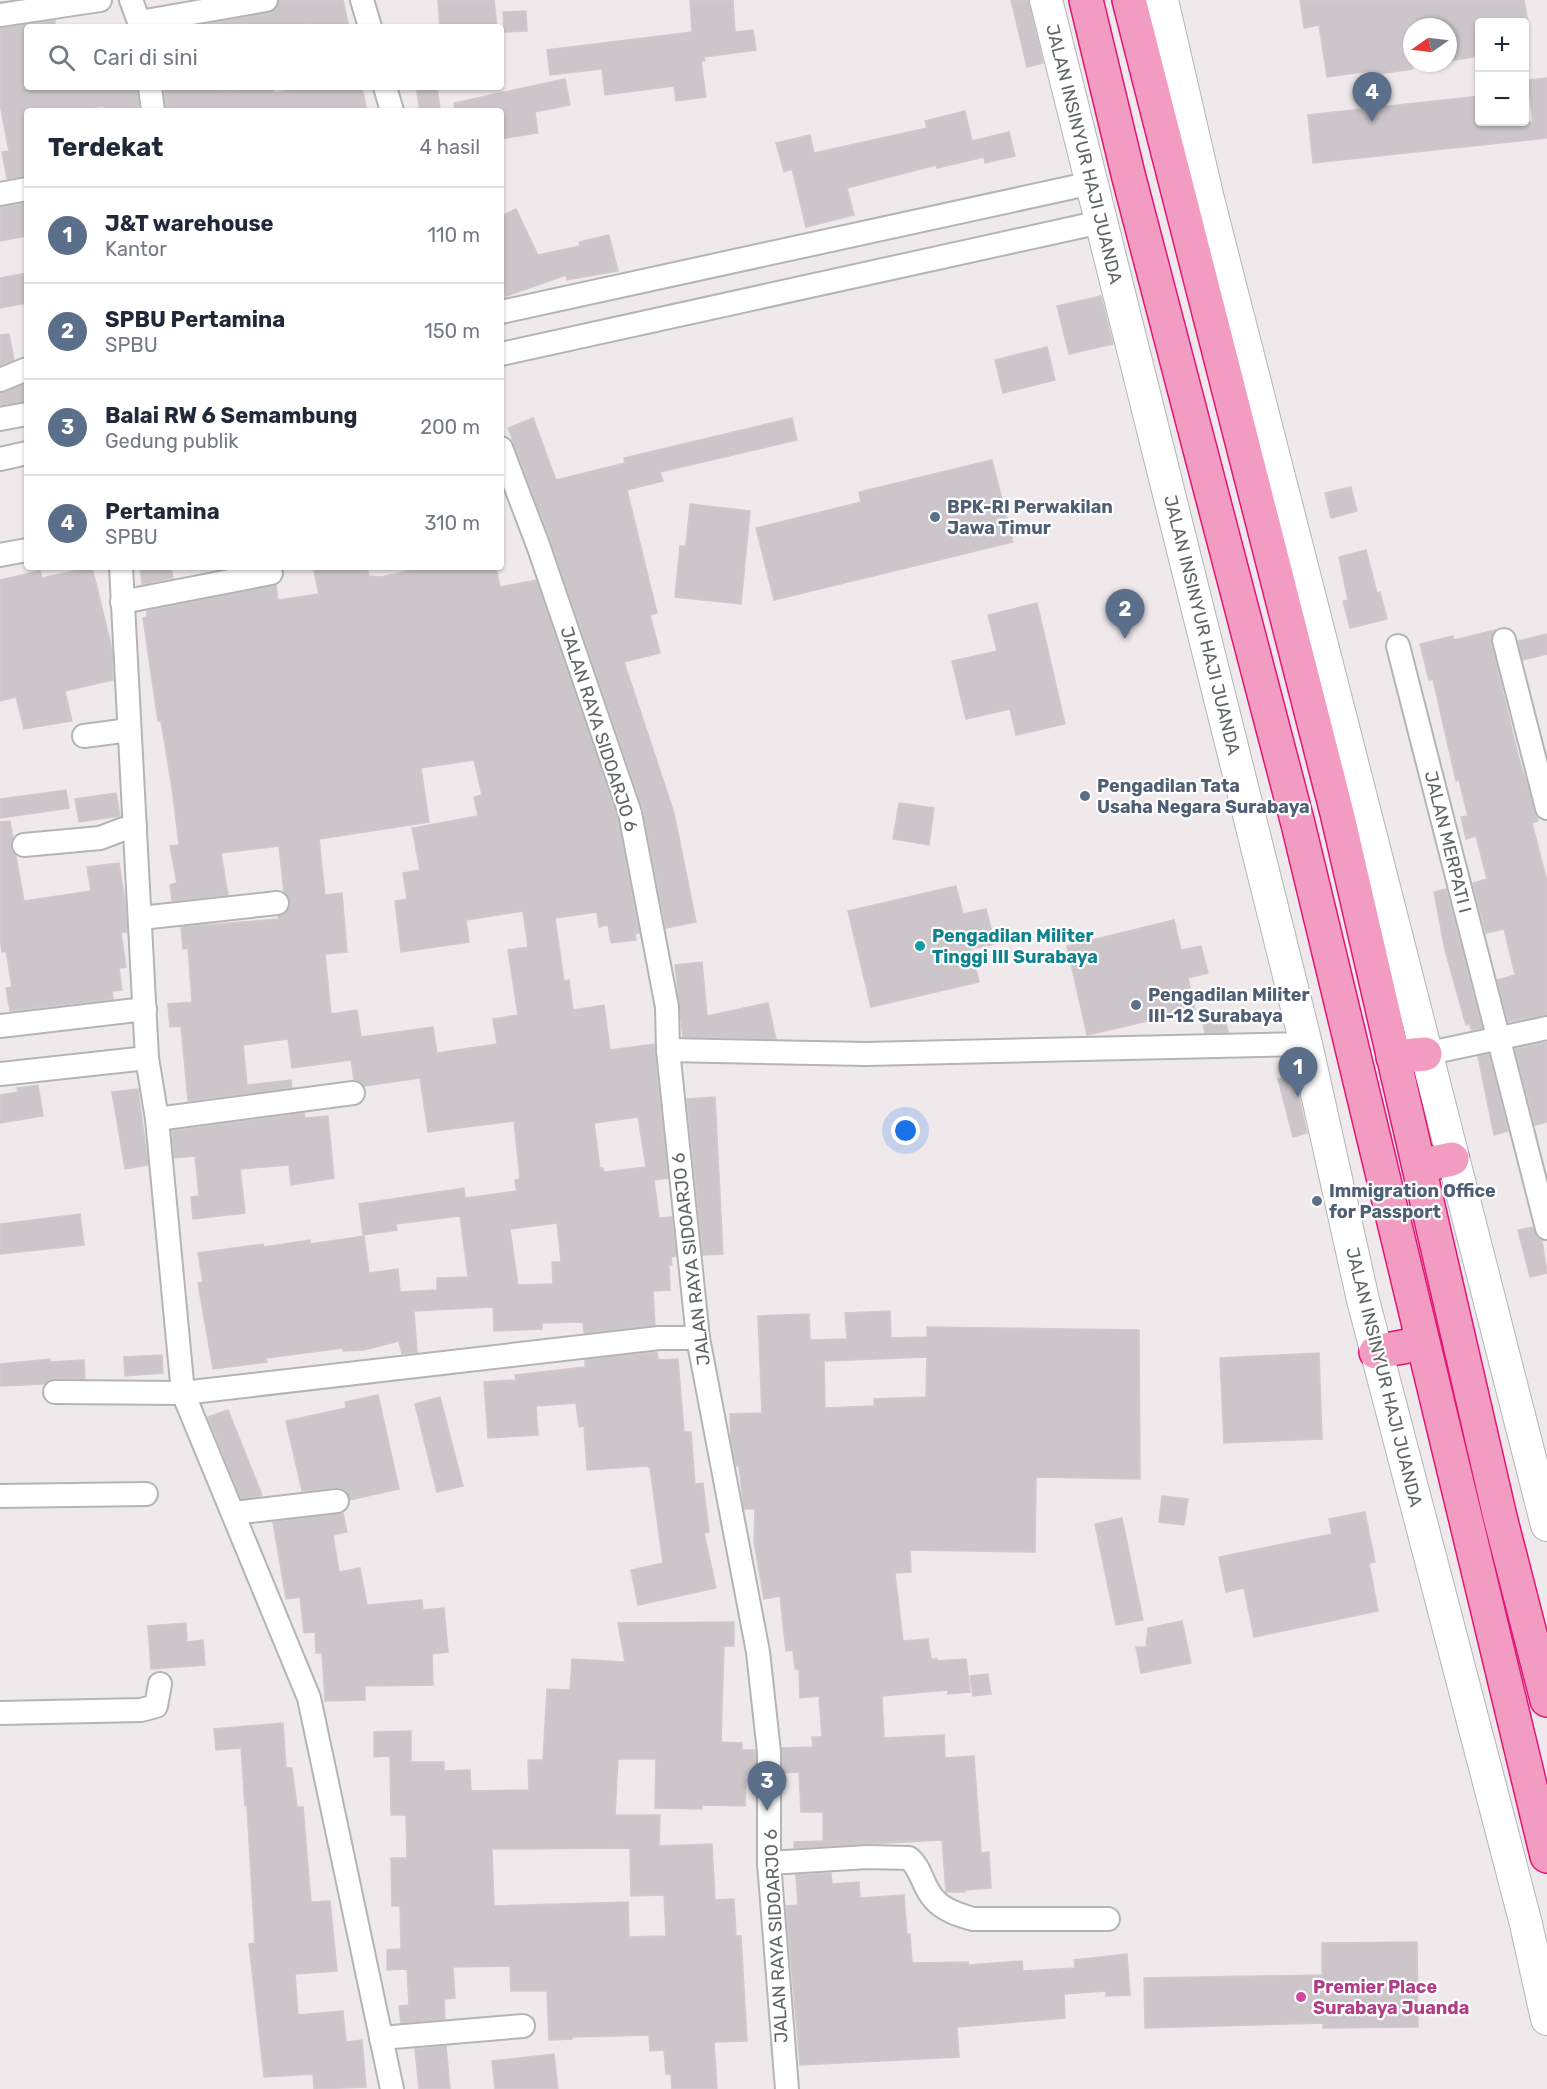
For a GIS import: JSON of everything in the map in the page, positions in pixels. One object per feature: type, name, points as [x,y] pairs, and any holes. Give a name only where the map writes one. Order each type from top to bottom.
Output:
[{"type":"highway","name":"JALAN INSINYUR HAJI JUANDA","points":[[1086,0],[1138,214],[1298,824],[1547,1856]]},
{"type":"highway","points":[[1129,0],[1172,111],[1195,201],[1500,1518],[1547,1700]]},
{"type":"highway","points":[[1393,1057],[1425,1054]]},
{"type":"highway","points":[[1419,1166],[1452,1160]]},
{"type":"highway","points":[[1376,1352],[1424,1343]]},
{"type":"highway","points":[[1468,1527],[1500,1518]]},
{"type":"street","points":[[0,15],[100,0]]},
{"type":"street","points":[[131,0],[140,24]]},
{"type":"street","points":[[145,24],[266,0]]},
{"type":"street","points":[[362,0],[369,24]]},
{"type":"street","name":"JALAN INSINYUR HAJI JUANDA","points":[[1046,0],[1306,1044],[1376,1352],[1526,1924],[1547,2019]]},
{"type":"street","points":[[1162,0],[1172,111]]},
{"type":"street","points":[[150,90],[153,108]]},
{"type":"street","points":[[386,90],[391,108]]},
{"type":"street","points":[[504,311],[1128,174]]},
{"type":"street","points":[[0,194],[24,190]]},
{"type":"street","points":[[1195,201],[1425,1054],[1546,1515]]},
{"type":"street","points":[[504,353],[1138,214]]},
{"type":"street","points":[[0,380],[24,370]]},
{"type":"street","points":[[0,419],[24,415]]},
{"type":"street","points":[[0,459],[24,454]]},
{"type":"street","name":"JALAN RAYA SIDOARJO 6","points":[[504,456],[538,545],[630,813],[667,1007],[668,1050],[698,1338],[758,1652],[770,1752],[770,1863],[787,2089]]},
{"type":"street","points":[[0,555],[24,551]]},
{"type":"street","points":[[121,570],[147,1058],[157,1119],[183,1393],[309,1698],[392,2089]]},
{"type":"street","points":[[122,602],[271,573]]},
{"type":"street","points":[[1504,640],[1547,808]]},
{"type":"street","name":"JALAN MERPATI I","points":[[1398,645],[1547,1228]]},
{"type":"street","points":[[84,736],[129,730]]},
{"type":"street","points":[[24,845],[100,838],[135,827]]},
{"type":"street","points":[[141,918],[277,903]]},
{"type":"street","points":[[0,1026],[145,1009]]},
{"type":"street","points":[[1425,1054],[1547,1028]]},
{"type":"street","points":[[668,1050],[866,1054],[1306,1044]]},
{"type":"street","points":[[0,1074],[147,1058]]},
{"type":"street","points":[[157,1119],[353,1093]]},
{"type":"street","points":[[55,1392],[183,1393],[659,1338],[698,1338]]},
{"type":"street","points":[[0,1496],[146,1494]]},
{"type":"street","points":[[234,1513],[337,1501]]},
{"type":"street","points":[[0,1713],[141,1710],[156,1706],[160,1684]]},
{"type":"street","points":[[770,1863],[868,1857],[909,1858],[918,1866],[933,1899],[953,1913],[973,1919],[1108,1919]]},
{"type":"street","points":[[381,2038],[523,2026]]},
{"type":"building","points":[[279,0],[343,0],[348,24],[207,24],[275,10]]},
{"type":"building","points":[[438,0],[494,0],[497,24],[440,24]]},
{"type":"building","points":[[690,0],[733,0],[735,32],[753,30],[756,50],[704,57],[705,61],[701,61],[706,97],[676,101],[674,86],[605,95],[602,69],[550,75],[547,50],[692,32]]},
{"type":"building","points":[[1011,0],[1029,0],[1043,63],[1027,67]]},
{"type":"building","points":[[1300,0],[1524,0],[1527,18],[1475,18],[1475,57],[1457,60],[1457,18],[1403,18],[1403,70],[1371,75],[1371,71],[1327,77],[1319,25],[1304,28]]},
{"type":"building","points":[[526,11],[527,31],[504,32],[503,12]]},
{"type":"building","points":[[55,20],[55,24],[28,24]]},
{"type":"building","points":[[24,25],[24,90],[137,90],[139,108],[103,108],[103,106],[24,108],[24,176],[7,179],[2,152],[9,151],[0,104],[0,28]]},
{"type":"building","points":[[1547,78],[1547,138],[1313,163],[1308,115],[1475,96],[1475,126],[1529,126],[1529,122],[1533,122],[1529,80]]},
{"type":"building","points":[[565,79],[570,105],[535,112],[538,133],[504,139],[504,108],[455,108],[454,103]]},
{"type":"building","points":[[164,90],[274,90],[274,93],[289,90],[363,90],[366,108],[166,108]]},
{"type":"building","points":[[416,90],[437,90],[440,108],[420,108]]},
{"type":"building","points":[[965,111],[972,141],[1009,132],[1015,156],[985,163],[984,157],[937,168],[936,165],[847,188],[854,215],[806,227],[792,169],[784,172],[776,143],[810,135],[814,153],[927,128],[925,121]]},
{"type":"building","points":[[24,203],[24,237],[0,241],[0,207]]},
{"type":"building","points":[[516,209],[538,255],[580,246],[579,242],[609,235],[618,271],[567,280],[566,275],[504,297],[504,215]]},
{"type":"building","points":[[24,274],[24,304],[0,308],[0,278]]},
{"type":"building","points":[[1101,296],[1113,344],[1069,354],[1057,306]]},
{"type":"building","points":[[9,334],[14,360],[0,365],[0,335]]},
{"type":"building","points":[[1047,347],[1055,380],[1003,393],[995,360]]},
{"type":"building","points":[[24,385],[24,401],[0,405],[0,393]]},
{"type":"building","points":[[533,418],[556,480],[625,463],[624,458],[792,418],[797,440],[660,472],[663,481],[627,490],[657,613],[650,615],[660,653],[624,662],[674,813],[696,922],[666,928],[643,809],[551,541],[508,428]]},
{"type":"building","points":[[992,460],[1013,542],[774,600],[756,528],[861,502],[859,492]]},
{"type":"building","points":[[1351,487],[1357,511],[1331,518],[1325,493]]},
{"type":"building","points":[[690,504],[750,511],[741,604],[675,597],[680,546],[686,546]]},
{"type":"building","points":[[1366,550],[1377,593],[1380,592],[1387,619],[1350,628],[1343,601],[1348,600],[1339,557]]},
{"type":"building","points":[[78,570],[93,570],[112,649],[113,680],[65,691],[72,721],[24,729],[16,697],[0,701],[0,580],[40,571],[42,578]]},
{"type":"building","points":[[140,570],[172,570],[173,578],[142,584]]},
{"type":"building","points":[[314,570],[368,570],[369,576],[381,577],[412,570],[497,570],[500,587],[536,580],[617,816],[639,933],[635,933],[636,940],[611,943],[608,925],[599,927],[597,912],[555,918],[564,981],[569,980],[573,1010],[604,1005],[610,1050],[654,1044],[668,1178],[654,1180],[659,1218],[672,1217],[676,1256],[671,1257],[672,1265],[669,1265],[670,1290],[653,1291],[655,1325],[584,1333],[583,1322],[542,1323],[542,1329],[494,1331],[493,1307],[414,1311],[417,1352],[402,1354],[399,1341],[364,1350],[343,1351],[343,1348],[266,1358],[267,1362],[213,1369],[198,1283],[203,1282],[198,1253],[310,1240],[310,1244],[364,1236],[369,1273],[398,1269],[400,1292],[437,1290],[437,1278],[468,1277],[460,1216],[396,1224],[397,1230],[363,1235],[359,1204],[464,1188],[465,1198],[517,1191],[515,1180],[520,1179],[514,1121],[428,1132],[420,1078],[364,1086],[354,1080],[351,1060],[292,1068],[288,1039],[243,1045],[247,1085],[291,1080],[292,1088],[188,1101],[181,1026],[170,1027],[168,1004],[192,1002],[188,948],[183,949],[181,927],[279,919],[278,916],[289,909],[290,902],[284,892],[279,846],[221,853],[228,895],[172,901],[170,885],[177,883],[170,846],[179,845],[172,788],[161,721],[158,721],[143,618],[147,617],[147,611],[276,585],[278,600],[319,594]],"holes":[[[474,760],[482,795],[474,797],[478,816],[412,828],[420,870],[403,873],[407,899],[395,901],[401,952],[469,942],[466,920],[523,911],[528,947],[508,950],[518,1015],[493,1019],[497,1044],[437,1053],[433,1027],[361,1037],[357,1010],[331,1014],[325,954],[347,952],[342,893],[325,895],[319,839],[429,822],[421,768]],[[638,1117],[646,1167],[604,1172],[603,1168],[600,1168],[594,1123]],[[557,1223],[561,1262],[552,1262],[553,1284],[518,1285],[510,1229]]]},
{"type":"building","points":[[1037,603],[1065,724],[1016,735],[1010,709],[966,719],[952,661],[997,651],[988,615]]},
{"type":"building","points":[[1495,630],[1491,643],[1519,759],[1538,821],[1532,823],[1547,881],[1547,1015],[1508,1022],[1497,980],[1515,975],[1504,929],[1486,933],[1473,883],[1487,879],[1476,836],[1466,839],[1461,817],[1468,816],[1459,780],[1456,781],[1433,679],[1429,680],[1420,644],[1453,636],[1454,640]]},
{"type":"building","points":[[1547,634],[1547,654],[1523,660],[1518,641]]},
{"type":"building","points":[[66,790],[69,808],[0,818],[0,799]]},
{"type":"building","points":[[116,793],[120,816],[79,822],[75,799]]},
{"type":"building","points":[[899,803],[934,808],[929,845],[893,839]]},
{"type":"building","points":[[10,821],[13,838],[11,847],[16,856],[24,901],[91,891],[87,867],[119,863],[125,902],[127,932],[121,932],[126,967],[119,968],[122,990],[112,991],[113,999],[10,1011],[6,988],[12,987],[6,951],[2,952],[0,936],[0,822]]},
{"type":"building","name":"Pengadilan Militer Tinggi III Surabaya","points":[[956,886],[963,914],[986,909],[995,944],[971,949],[979,982],[871,1007],[848,911]]},
{"type":"building","points":[[1446,889],[1482,1028],[1471,1030],[1470,1024],[1466,1025],[1445,950],[1434,892]]},
{"type":"building","name":"Pengadilan Militer III-12 Surabaya","points":[[1174,920],[1181,950],[1201,946],[1208,973],[1188,978],[1195,1010],[1087,1035],[1067,946]]},
{"type":"building","points":[[702,962],[707,1016],[768,1003],[776,1039],[683,1037],[675,965]]},
{"type":"building","points":[[1224,1014],[1228,1032],[1205,1033],[1202,1019]]},
{"type":"building","points":[[1547,1042],[1547,1122],[1535,1125],[1515,1049]]},
{"type":"building","points":[[1489,1054],[1508,1131],[1494,1135],[1478,1056]]},
{"type":"building","points":[[1294,1075],[1307,1133],[1293,1137],[1278,1079]]},
{"type":"building","points":[[38,1085],[43,1116],[0,1123],[0,1095],[18,1092],[17,1088]]},
{"type":"building","points":[[138,1089],[148,1165],[125,1169],[112,1092]]},
{"type":"building","points":[[715,1097],[723,1254],[703,1255],[687,1099]]},
{"type":"building","points":[[304,1113],[305,1118],[328,1116],[334,1178],[291,1185],[289,1165],[240,1169],[245,1213],[193,1219],[191,1197],[199,1196],[195,1156],[174,1158],[172,1131]]},
{"type":"building","points":[[80,1214],[84,1245],[0,1254],[0,1224]]},
{"type":"building","points":[[1533,1227],[1537,1237],[1542,1240],[1547,1273],[1530,1277],[1518,1230]]},
{"type":"building","points":[[890,1311],[891,1338],[927,1337],[927,1327],[1139,1330],[1140,1479],[1036,1477],[1035,1552],[910,1550],[911,1572],[895,1573],[903,1641],[928,1639],[931,1659],[937,1659],[937,1661],[966,1659],[970,1692],[948,1694],[948,1690],[882,1696],[884,1738],[944,1735],[945,1758],[974,1756],[981,1853],[989,1852],[991,1888],[946,1892],[942,1840],[794,1848],[794,1842],[823,1841],[823,1812],[801,1812],[799,1772],[783,1773],[782,1748],[813,1747],[812,1737],[822,1737],[819,1696],[800,1698],[799,1669],[795,1669],[793,1650],[786,1651],[780,1596],[764,1599],[754,1542],[755,1509],[744,1509],[739,1466],[736,1466],[731,1439],[730,1414],[762,1413],[758,1316],[809,1314],[810,1340],[847,1339],[845,1313]],"holes":[[[927,1357],[926,1397],[874,1399],[874,1406],[825,1408],[824,1361]]]},
{"type":"building","points":[[657,1352],[658,1360],[678,1359],[684,1432],[691,1432],[695,1484],[703,1483],[709,1532],[704,1533],[716,1588],[638,1605],[631,1570],[663,1563],[650,1468],[647,1466],[587,1470],[584,1426],[579,1427],[576,1403],[536,1406],[538,1435],[488,1438],[484,1382],[516,1380],[515,1375],[585,1367],[585,1360]]},
{"type":"building","points":[[1319,1353],[1322,1439],[1224,1443],[1220,1358]]},
{"type":"building","points":[[162,1355],[163,1373],[125,1376],[124,1357]]},
{"type":"building","points":[[50,1359],[50,1362],[84,1360],[85,1379],[55,1378],[44,1384],[0,1386],[0,1364]]},
{"type":"building","points":[[378,1395],[399,1489],[350,1500],[342,1488],[302,1491],[286,1421],[346,1408],[345,1402]]},
{"type":"building","points":[[440,1397],[463,1486],[437,1492],[415,1404]]},
{"type":"building","points":[[228,1410],[262,1495],[257,1497],[241,1499],[208,1417]]},
{"type":"building","points":[[1162,1496],[1188,1499],[1184,1525],[1159,1522]]},
{"type":"building","points":[[1365,1512],[1375,1562],[1369,1563],[1378,1611],[1254,1637],[1244,1588],[1226,1592],[1219,1557],[1332,1534],[1329,1519]]},
{"type":"building","points":[[343,1513],[347,1532],[333,1535],[339,1572],[360,1568],[367,1605],[422,1600],[423,1610],[444,1608],[448,1652],[432,1654],[433,1685],[365,1686],[365,1700],[325,1701],[322,1653],[316,1653],[315,1632],[304,1633],[300,1597],[286,1599],[273,1522]]},
{"type":"building","points":[[1122,1518],[1143,1620],[1116,1625],[1095,1524]]},
{"type":"building","points":[[1182,1621],[1191,1663],[1141,1673],[1136,1647],[1146,1647],[1148,1628]]},
{"type":"building","points":[[734,1622],[734,1646],[724,1646],[721,1742],[742,1743],[742,1750],[755,1750],[756,1775],[746,1775],[745,1806],[702,1805],[702,1809],[655,1808],[656,1759],[618,1759],[615,1815],[660,1815],[659,1846],[712,1844],[715,1900],[734,1899],[736,1936],[741,1936],[747,2041],[714,2042],[717,2089],[672,2089],[671,2074],[666,2074],[664,2050],[650,2051],[649,2035],[572,2037],[572,2039],[549,2040],[547,1991],[511,1991],[510,1966],[453,1967],[455,1998],[444,1999],[445,2019],[401,2023],[399,2006],[409,2005],[407,1969],[387,1970],[387,1950],[401,1949],[400,1906],[392,1906],[391,1858],[407,1858],[406,1815],[391,1815],[390,1756],[374,1757],[374,1732],[411,1731],[411,1762],[444,1762],[444,1771],[470,1770],[471,1791],[529,1790],[528,1760],[543,1760],[547,1689],[570,1690],[572,1659],[625,1662],[618,1623]],"holes":[[[630,1848],[631,1896],[664,1895],[666,1936],[629,1937],[628,1902],[494,1906],[492,1849]]]},
{"type":"building","points":[[186,1623],[187,1642],[203,1640],[205,1665],[151,1669],[148,1626]]},
{"type":"building","points":[[988,1674],[991,1694],[973,1696],[970,1676]]},
{"type":"building","points":[[283,1723],[286,1768],[292,1768],[297,1807],[303,1807],[311,1902],[330,1901],[337,1971],[295,1974],[298,2015],[343,2011],[346,2042],[362,2040],[366,2087],[314,2089],[313,2074],[264,2077],[249,1944],[255,1943],[247,1806],[245,1806],[241,1748],[216,1750],[214,1729]]},
{"type":"building","points":[[831,1873],[832,1884],[859,1882],[860,1898],[904,1895],[912,1963],[968,1962],[968,1965],[1022,1961],[1023,1971],[1075,1968],[1074,1960],[1127,1954],[1130,1995],[1106,1996],[1106,1991],[1064,1994],[1065,2018],[957,2027],[959,2057],[800,2065],[786,1906],[798,1905],[796,1875]]},
{"type":"building","points":[[1417,1942],[1418,2027],[1323,2028],[1323,2023],[1145,2028],[1144,1978],[1322,1975],[1322,1943]]},
{"type":"building","points":[[446,2046],[450,2089],[419,2089],[415,2049]]},
{"type":"building","points":[[554,2054],[558,2089],[495,2089],[492,2061]]},
{"type":"place","name":"Pertamina","points":[[1372,122]]},
{"type":"place","name":"BPK-RI Perwakilan Jawa Timur","points":[[935,517]]},
{"type":"place","name":"SPBU Pertamina","points":[[1125,639]]},
{"type":"place","name":"Pengadilan Tata Usaha Negara Surabaya","points":[[1085,796]]},
{"type":"place","name":"Pengadilan Militer Tinggi III Surabaya","points":[[920,946]]},
{"type":"place","name":"Pengadilan Militer III-12 Surabaya","points":[[1136,1005]]},
{"type":"place","name":"J&T warehouse","points":[[1298,1097]]},
{"type":"place","name":"Immigration Office for Passport","points":[[1317,1201]]},
{"type":"place","name":"Balai RW 6 Semambung","points":[[767,1811]]},
{"type":"place","name":"Premier Place Surabaya Juanda","points":[[1301,1997]]}]
